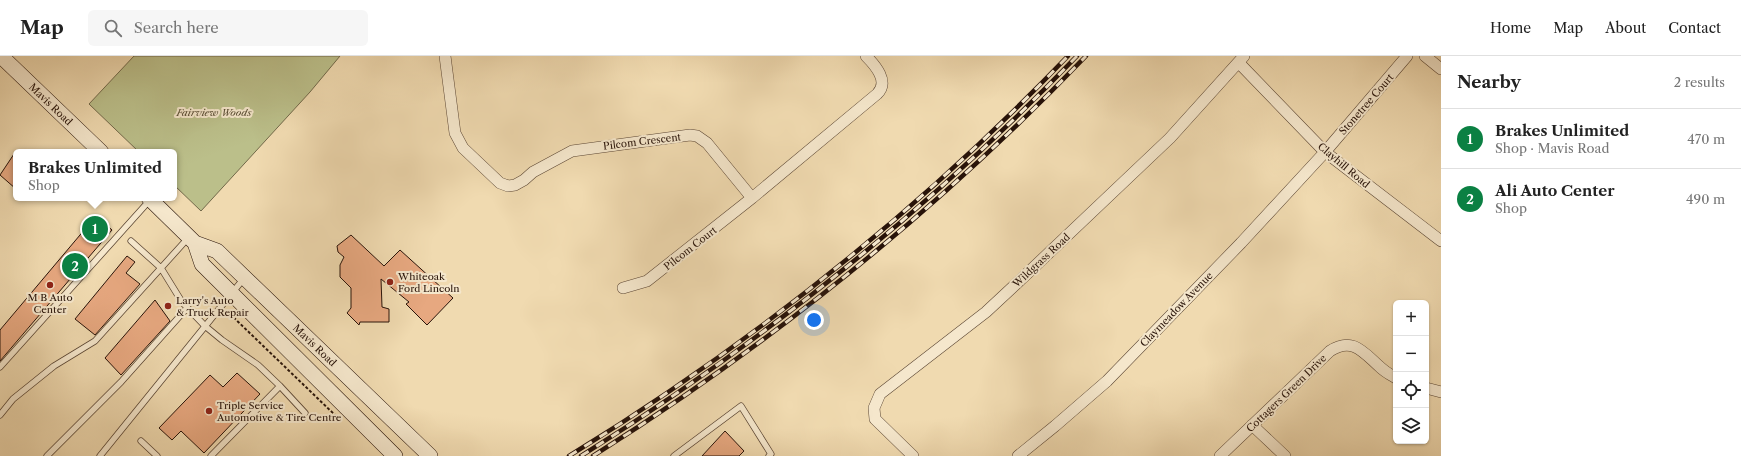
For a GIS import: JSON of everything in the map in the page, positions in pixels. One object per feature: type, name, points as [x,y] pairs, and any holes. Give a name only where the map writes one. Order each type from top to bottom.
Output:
[{"type":"main road","name":"Mavis Road","points":[[1,56],[98,149]]},
{"type":"main road","name":"Mavis Road","points":[[152,201],[192,240],[217,251],[430,456]]},
{"type":"main road","name":"Mavis Road","points":[[192,240],[202,264],[395,456]]},
{"type":"street","name":"Pilcom Crescent","points":[[444,56],[455,133],[463,148],[500,183],[508,186],[515,185],[524,180],[533,172],[572,151],[690,134],[698,136],[707,143],[752,198]]},
{"type":"street","points":[[752,198],[880,91],[882,85],[879,71],[875,64],[866,56]]},
{"type":"street","name":"Stonetree Court","points":[[1325,152],[1407,56]]},
{"type":"street","points":[[1425,56],[1441,69]]},
{"type":"street","name":"Clayhill Road","points":[[1241,59],[1325,152],[1441,241]]},
{"type":"street","name":"Wildgrass Road","points":[[913,456],[876,418],[874,408],[880,394],[986,312],[1170,138],[1241,59]]},
{"type":"street","name":"Claymeadow Avenue","points":[[1018,456],[1056,426],[1107,381],[1241,242],[1325,152]]},
{"type":"street","name":"Pilcom Court","points":[[622,288],[647,281],[752,198]]},
{"type":"street","name":"Cottagers Green Drive","points":[[1220,456],[1330,351],[1341,345],[1354,345],[1362,350],[1382,369],[1393,376]]},
{"type":"street","points":[[1429,389],[1441,392]]},
{"type":"street","points":[[1252,425],[1285,456]]},
{"type":"lane","points":[[0,366],[148,201]]},
{"type":"lane","points":[[0,415],[13,399],[54,366],[95,341],[161,268],[192,240]]},
{"type":"lane","points":[[131,241],[161,268],[187,308],[205,326],[222,340],[258,365],[305,413]]},
{"type":"lane","points":[[100,456],[231,292],[245,278]]},
{"type":"lane","points":[[47,456],[121,382],[187,308]]},
{"type":"lane","points":[[211,456],[280,386]]},
{"type":"lane","points":[[674,456],[741,406],[771,454],[769,456]]},
{"type":"lane","points":[[141,441],[157,456]]},
{"type":"path","points":[[230,314],[337,418]]},
{"type":"green space","name":"Fairview Woods","points":[[134,56],[340,56],[310,92],[201,211],[177,188],[177,149],[136,149],[89,104]]},
{"type":"building","points":[[13,156],[13,186],[0,175]]},
{"type":"building","points":[[96,216],[112,230],[0,361],[0,330]]},
{"type":"building","name":"Whiteoak Ford Lincoln","points":[[351,235],[384,266],[400,250],[453,298],[427,325],[406,304],[409,302],[381,279],[382,307],[389,309],[389,322],[360,322],[359,325],[347,313],[351,308],[351,288],[340,277],[340,265],[344,257],[338,252],[337,246]]},
{"type":"building","points":[[127,256],[135,262],[126,273],[140,284],[95,335],[75,319]]},
{"type":"building","points":[[155,300],[170,321],[121,375],[105,358]]},
{"type":"building","name":"Triple Service Automotive & Tire Centre","points":[[237,373],[260,394],[204,453],[181,431],[172,440],[159,428],[210,375],[223,387]]},
{"type":"building","points":[[725,431],[744,451],[739,456],[702,456]]},
{"type":"railway","points":[[569,456],[703,368],[831,272],[893,221],[953,168],[1068,56]]},
{"type":"railway","points":[[581,456],[648,413],[714,367],[841,271],[962,168],[1021,113],[1077,56]]},
{"type":"railway","points":[[593,456],[660,413],[725,367],[852,271],[913,220],[972,167],[1086,56]]},
{"type":"place","name":"Brakes Unlimited","points":[[95,229]]},
{"type":"place","name":"Ali Auto Center","points":[[75,266]]},
{"type":"place","name":"Whiteoak Ford Lincoln","points":[[390,282]]},
{"type":"place","name":"M B Auto Center","points":[[50,285]]},
{"type":"place","name":"Larry's Auto & Truck Repair","points":[[168,306]]},
{"type":"place","name":"Triple Service Automotive & Tire Centre","points":[[209,411]]}]
